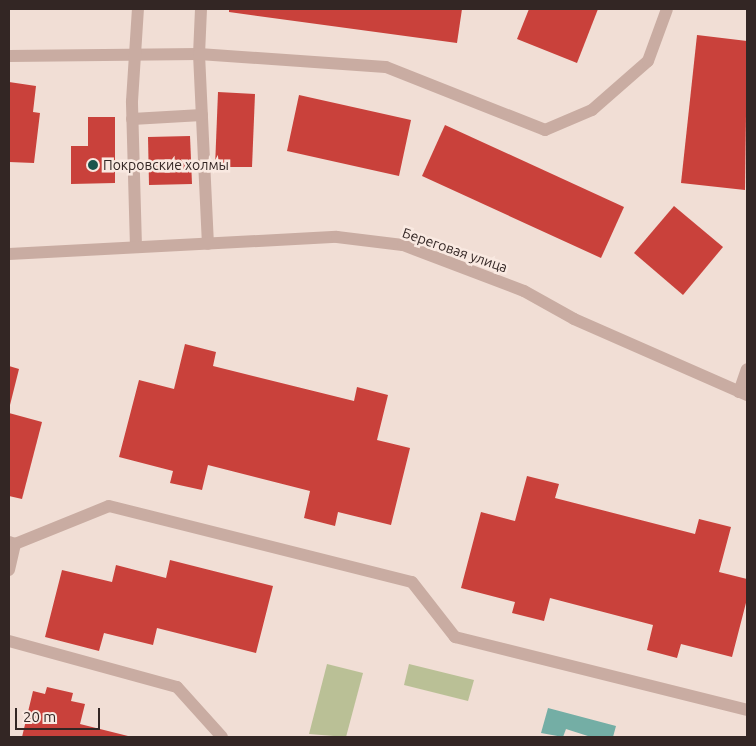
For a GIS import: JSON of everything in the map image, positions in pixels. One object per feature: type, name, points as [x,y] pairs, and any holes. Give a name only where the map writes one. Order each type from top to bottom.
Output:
[{"type":"street","points":[[136,247],[132,119],[138,9]]},
{"type":"street","points":[[201,9],[199,54],[208,244]]},
{"type":"street","points":[[9,56],[199,54],[386,67],[545,130],[592,110],[648,61],[667,9]]},
{"type":"street","points":[[132,119],[202,115]]},
{"type":"street","name":"Береговая улица","points":[[9,254],[337,237],[403,245],[524,291],[574,319],[743,393]]},
{"type":"street","points":[[743,393],[747,369]]},
{"type":"street","points":[[9,570],[12,543],[109,506],[412,582],[455,637],[747,710]]},
{"type":"street","points":[[9,641],[177,687],[222,737]]},
{"type":"green space","points":[[327,664],[363,673],[346,737],[309,734]]},
{"type":"green space","points":[[409,664],[474,680],[468,701],[404,685]]},
{"type":"water","points":[[548,708],[616,726],[613,737],[591,737],[566,729],[563,737],[541,733]]},
{"type":"building","points":[[229,9],[462,9],[457,43],[229,12]]},
{"type":"building","points":[[529,9],[598,9],[577,63],[517,39]]},
{"type":"building","points":[[697,35],[747,41],[745,190],[681,183]]},
{"type":"building","points":[[9,82],[36,86],[33,112],[40,113],[34,163],[9,162]]},
{"type":"building","points":[[218,92],[255,94],[252,167],[215,167]]},
{"type":"building","points":[[299,95],[411,120],[399,176],[287,151]]},
{"type":"building","name":"Покровские холмы","points":[[88,117],[115,117],[115,183],[71,184],[71,146],[88,146]]},
{"type":"building","points":[[445,125],[624,207],[601,258],[422,176]]},
{"type":"building","points":[[190,136],[192,184],[149,185],[148,137]]},
{"type":"building","points":[[674,206],[723,247],[683,295],[634,253]]},
{"type":"building","points":[[185,344],[216,352],[213,366],[354,401],[357,387],[388,395],[377,440],[410,448],[391,525],[338,512],[335,526],[304,518],[310,491],[208,465],[202,490],[170,483],[173,471],[119,457],[139,380],[174,389]]},
{"type":"building","points":[[9,366],[19,369],[9,409]]},
{"type":"building","points":[[9,413],[42,422],[22,499],[9,496]]},
{"type":"building","points":[[527,476],[559,484],[555,498],[695,534],[699,519],[731,527],[719,572],[747,579],[747,599],[732,657],[681,644],[677,658],[647,650],[653,625],[550,598],[544,621],[512,613],[515,602],[461,588],[481,512],[515,521]]},
{"type":"building","points":[[170,560],[273,586],[256,653],[157,628],[153,645],[104,633],[99,651],[45,637],[62,570],[112,582],[116,565],[166,578]]},
{"type":"building","points":[[47,687],[73,693],[71,701],[85,704],[80,724],[132,737],[22,737],[33,691],[45,694]]},
{"type":"place","name":"Покровские холмы","points":[[93,165]]}]
